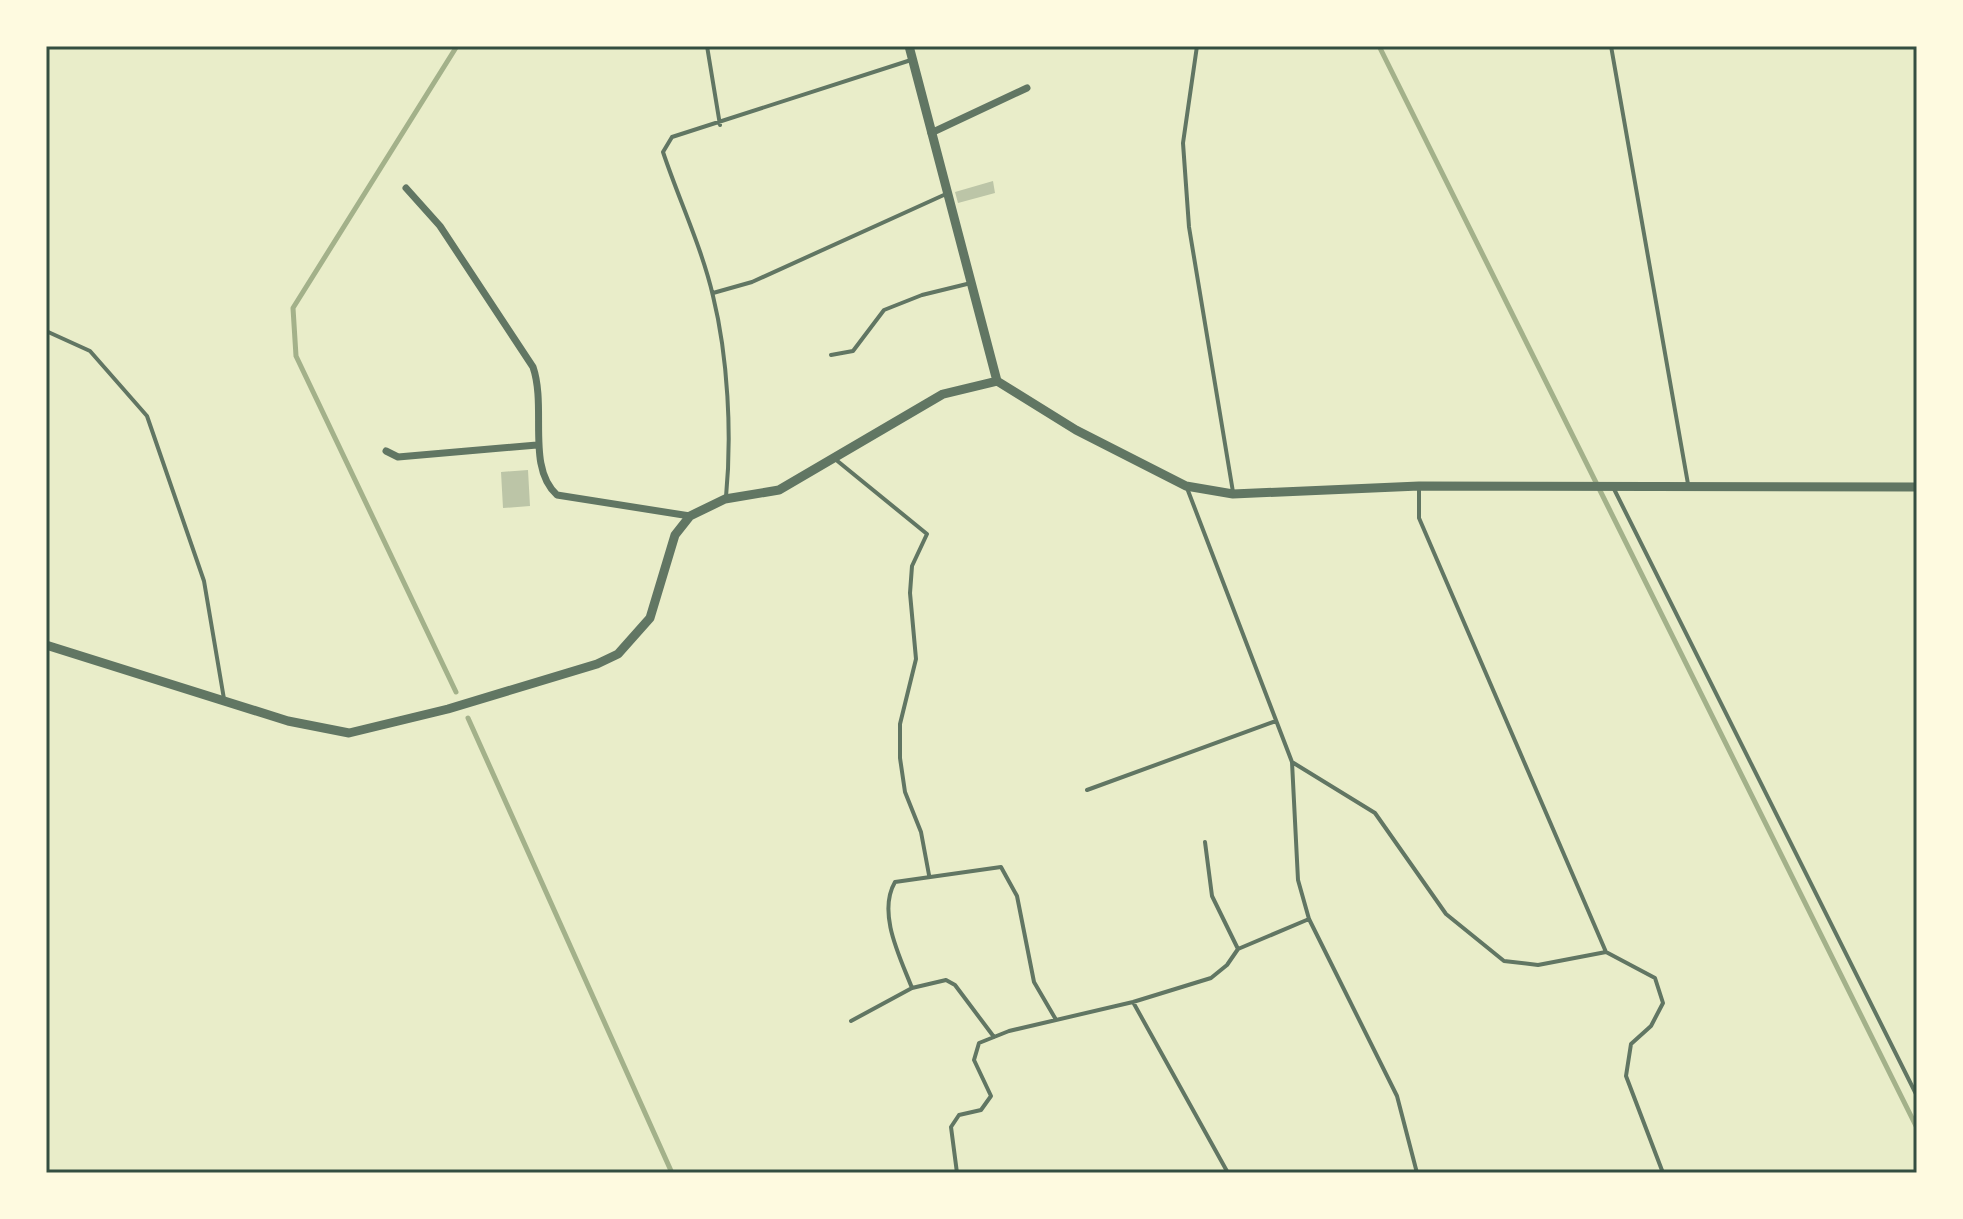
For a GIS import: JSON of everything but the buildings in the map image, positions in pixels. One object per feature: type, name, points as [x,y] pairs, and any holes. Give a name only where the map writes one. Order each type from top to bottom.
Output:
[{"type":"street","points":[[909,46],[997,381],[1076,430],[1186,486],[1233,494],[1419,486],[1688,484],[1917,487]]},
{"type":"street","points":[[931,133],[1027,88]]},
{"type":"street","points":[[406,188],[440,226],[533,367],[540,388],[541,435],[537,445],[545,484],[557,495],[690,516]]},
{"type":"street","points":[[46,645],[288,721],[349,733],[448,709],[597,664],[618,654],[650,618],[675,535],[690,516],[725,499],[779,490],[943,394],[997,381]]},
{"type":"street","points":[[386,451],[398,457],[537,445]]},
{"type":"lane","points":[[707,46],[720,125]]},
{"type":"lane","points":[[1197,46],[1183,143],[1189,227],[1233,494]]},
{"type":"lane","points":[[1611,46],[1688,484]]},
{"type":"lane","points":[[725,499],[730,455],[723,358],[713,293],[663,152],[672,137],[720,125],[912,60]]},
{"type":"lane","points":[[713,293],[752,282],[946,194]]},
{"type":"lane","points":[[831,355],[853,351],[872,321],[884,310],[922,295],[973,283]]},
{"type":"lane","points":[[46,331],[90,351],[147,416],[204,581],[224,699]]},
{"type":"lane","points":[[833,457],[927,534],[912,566],[910,593],[916,659],[900,724],[900,746],[905,792],[921,832],[929,875]]},
{"type":"lane","points":[[1612,485],[1917,1096]]},
{"type":"lane","points":[[1186,486],[1292,762],[1298,880],[1309,919],[1397,1096],[1417,1173]]},
{"type":"lane","points":[[1419,486],[1419,518],[1606,952],[1655,978],[1663,1003],[1651,1026],[1631,1044],[1626,1076],[1652,1134],[1663,1173]]},
{"type":"lane","points":[[1087,790],[1277,720]]},
{"type":"lane","points":[[1292,762],[1375,813],[1446,914],[1504,961],[1538,965],[1606,952]]},
{"type":"lane","points":[[1205,842],[1212,896],[1238,949]]},
{"type":"lane","points":[[912,988],[894,941],[888,895],[895,882],[1001,867],[1017,896],[1034,982],[1055,1018]]},
{"type":"lane","points":[[957,1173],[951,1127],[959,1115],[981,1110],[991,1096],[974,1060],[979,1043],[1055,1018],[1133,1002],[1211,978],[1227,965],[1238,949],[1309,919]]},
{"type":"lane","points":[[851,1021],[912,988],[946,980],[955,985],[994,1037]]},
{"type":"lane","points":[[1133,1002],[1228,1173]]},
{"type":"waterway","points":[[456,692],[296,356],[293,308],[457,46]]},
{"type":"waterway","points":[[1379,46],[1917,1128]]},
{"type":"waterway","points":[[468,718],[672,1173]]}]
